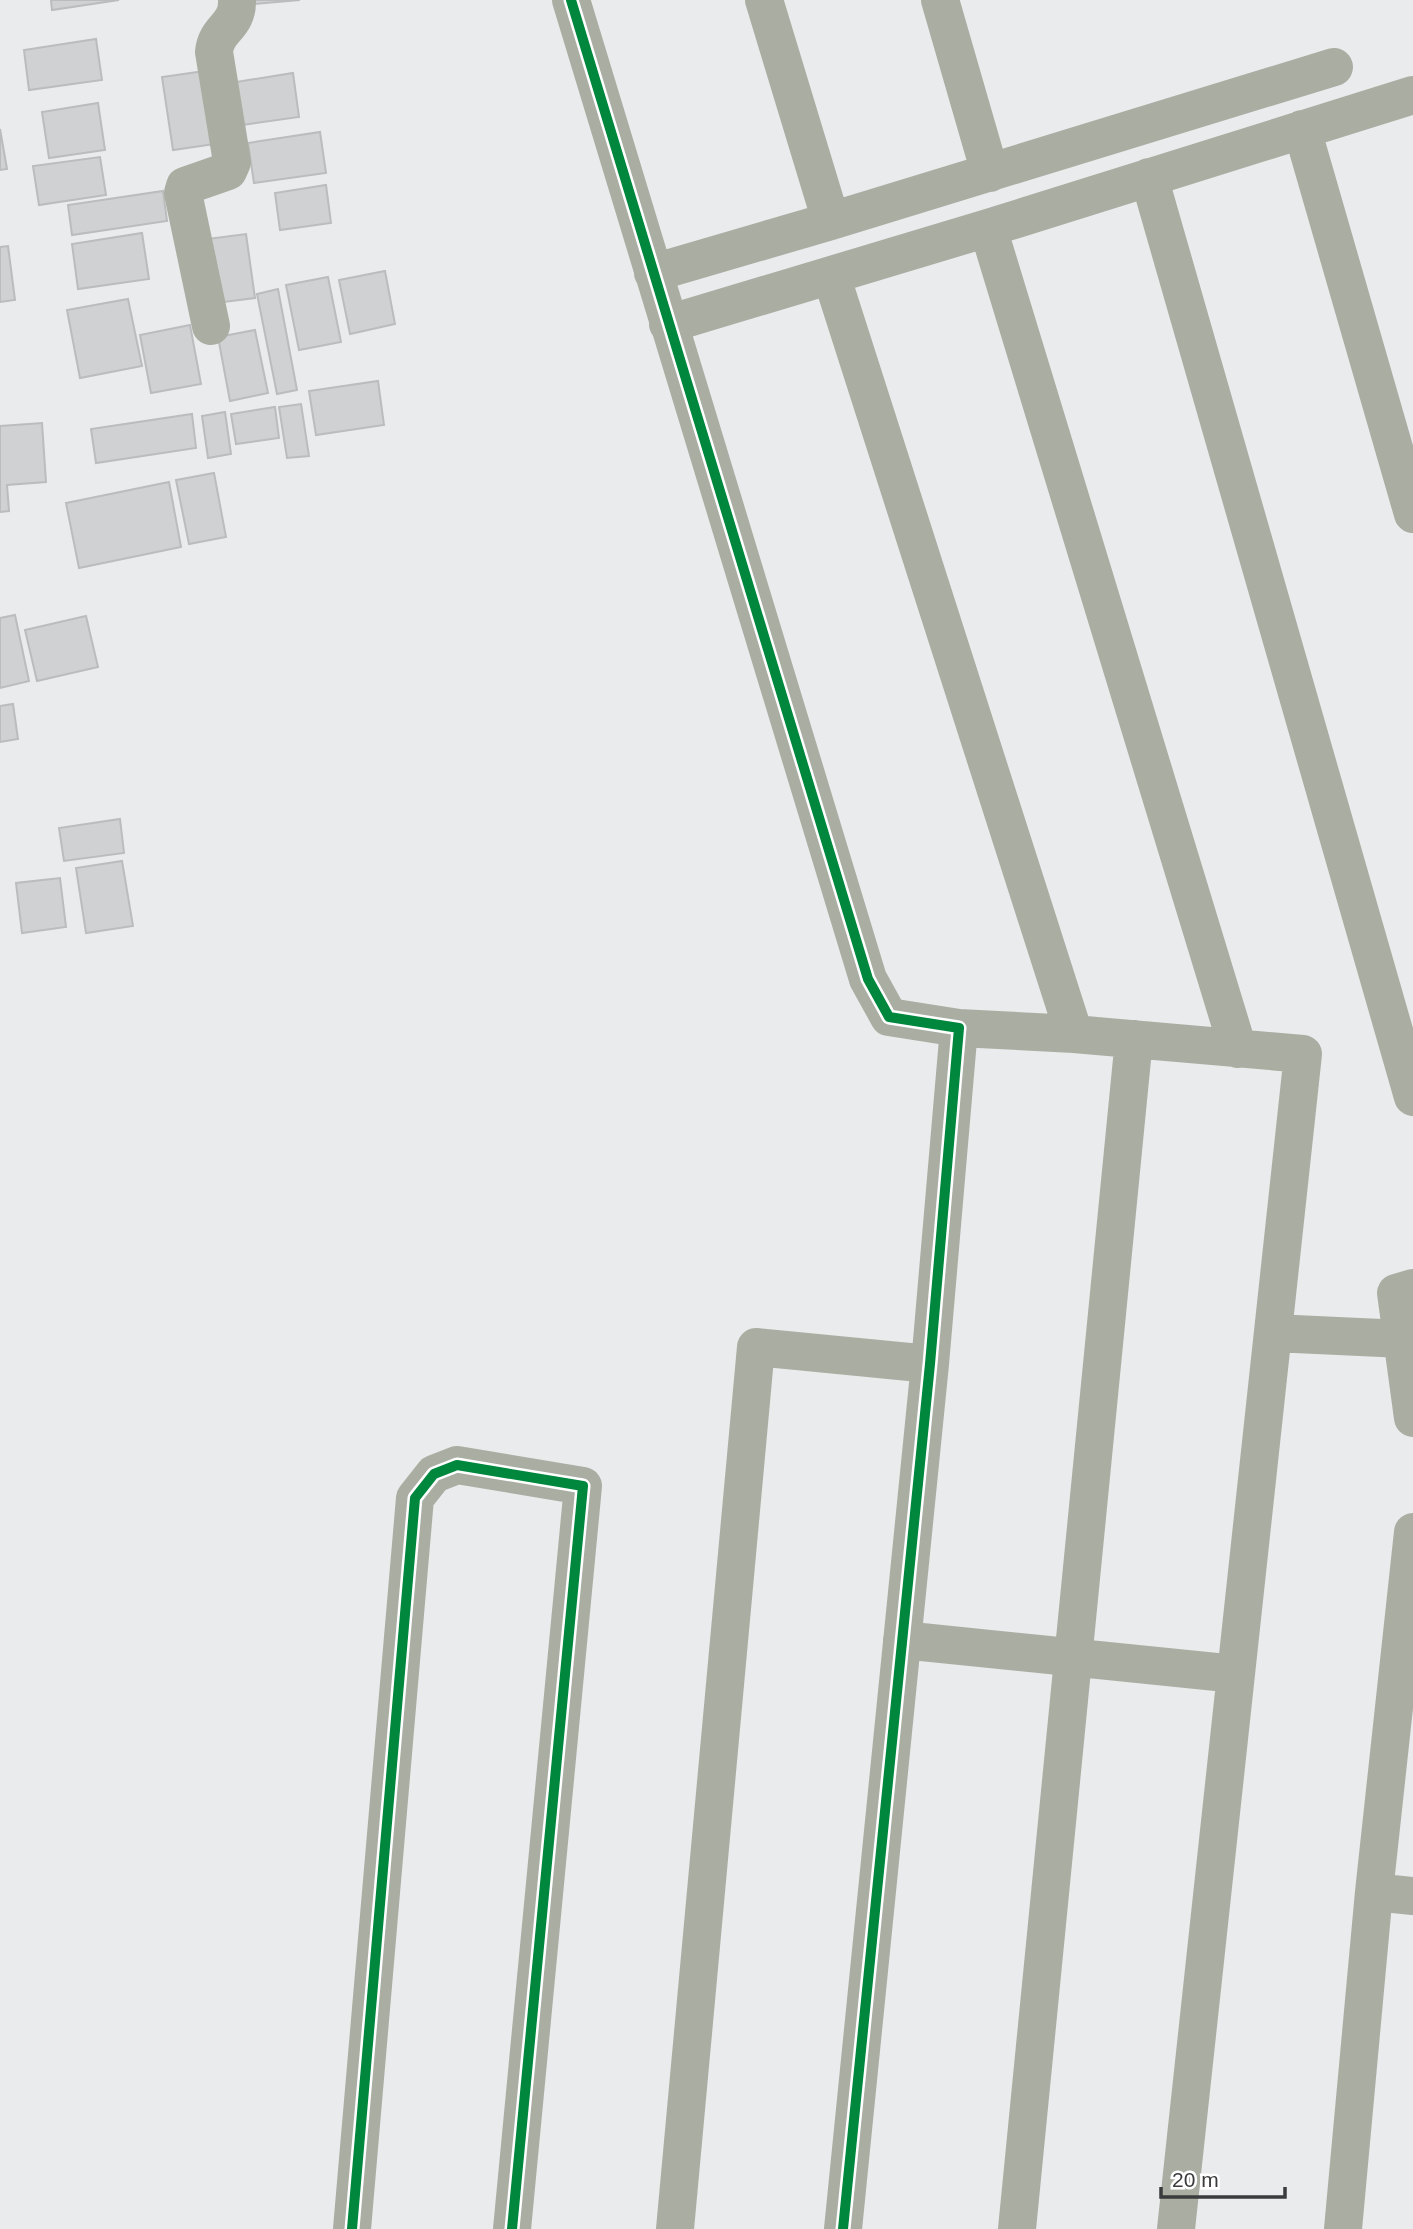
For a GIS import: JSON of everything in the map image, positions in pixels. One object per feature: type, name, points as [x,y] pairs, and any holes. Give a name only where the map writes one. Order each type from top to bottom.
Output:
[{"type":"street","points":[[211,326],[183,193],[185,186],[228,171],[232,162],[214,52],[215,44],[238,12],[237,0]]},
{"type":"street","points":[[571,0],[868,979],[889,1017],[959,1028],[1074,1034],[1303,1054],[1175,2229]]},
{"type":"street","points":[[764,0],[831,221]]},
{"type":"street","points":[[940,0],[1000,169],[1025,216]]},
{"type":"street","points":[[653,273],[1334,67]]},
{"type":"street","points":[[668,324],[988,228],[1413,94]]},
{"type":"street","points":[[1302,130],[1413,514]]},
{"type":"street","points":[[1149,177],[1413,1097]]},
{"type":"street","points":[[988,228],[1238,1049]]},
{"type":"street","points":[[831,275],[1074,1034]]},
{"type":"street","points":[[844,2229],[930,1364],[959,1028]]},
{"type":"street","points":[[1017,2229],[1134,1040]]},
{"type":"street","points":[[1413,1289],[1396,1293],[1413,1418]]},
{"type":"street","points":[[1273,1334],[1403,1339]]},
{"type":"street","points":[[675,2229],[756,1347],[930,1364]]},
{"type":"street","points":[[352,2229],[415,1499],[434,1474],[457,1465],[583,1486],[512,2229]]},
{"type":"street","points":[[1343,2229],[1374,1892],[1413,1532]]},
{"type":"street","points":[[902,1640],[1236,1674]]},
{"type":"street","points":[[1374,1892],[1413,1896]]},
{"type":"building","points":[[51,0],[119,0],[52,10]]},
{"type":"building","points":[[255,0],[300,0],[255,4]]},
{"type":"building","points":[[96,39],[102,80],[29,90],[24,50]]},
{"type":"building","points":[[205,71],[215,144],[173,150],[162,77]]},
{"type":"building","points":[[293,73],[299,117],[242,125],[236,82]]},
{"type":"building","points":[[98,103],[105,150],[49,158],[42,112]]},
{"type":"building","points":[[0,129],[7,169],[0,170]]},
{"type":"building","points":[[320,132],[326,173],[254,183],[248,143]]},
{"type":"building","points":[[100,157],[106,195],[39,205],[33,166]]},
{"type":"building","points":[[326,185],[331,223],[280,230],[275,193]]},
{"type":"building","points":[[163,191],[167,221],[72,235],[68,205]]},
{"type":"building","points":[[142,233],[149,279],[78,289],[72,244]]},
{"type":"building","points":[[246,234],[255,298],[216,303],[207,239]]},
{"type":"building","points":[[8,246],[15,300],[0,302],[0,247]]},
{"type":"building","points":[[385,271],[395,324],[350,334],[339,280]]},
{"type":"building","points":[[328,277],[341,342],[299,350],[286,285]]},
{"type":"building","points":[[278,289],[297,390],[277,394],[257,294]]},
{"type":"building","points":[[128,299],[142,366],[80,378],[67,310]]},
{"type":"building","points":[[190,325],[201,384],[151,393],[140,335]]},
{"type":"building","points":[[255,330],[268,393],[230,401],[218,337]]},
{"type":"building","points":[[378,381],[384,425],[316,435],[309,391]]},
{"type":"building","points":[[301,404],[309,456],[287,458],[279,407]]},
{"type":"building","points":[[275,407],[279,438],[236,444],[231,414]]},
{"type":"building","points":[[225,412],[231,454],[208,458],[202,416]]},
{"type":"building","points":[[192,414],[196,448],[96,463],[91,429]]},
{"type":"building","points":[[42,423],[46,482],[7,485],[9,511],[0,512],[0,426]]},
{"type":"building","points":[[214,473],[226,537],[189,544],[176,480]]},
{"type":"building","points":[[169,482],[181,547],[79,568],[66,503]]},
{"type":"building","points":[[15,615],[29,681],[0,688],[0,618]]},
{"type":"building","points":[[86,616],[98,667],[37,681],[25,630]]},
{"type":"building","points":[[13,704],[18,739],[0,742],[0,706]]},
{"type":"building","points":[[120,819],[124,853],[64,861],[59,828]]},
{"type":"building","points":[[122,861],[133,926],[86,933],[76,868]]},
{"type":"building","points":[[60,878],[66,927],[22,933],[16,883]]},
{"type":"cycle path","points":[[571,0],[868,979],[889,1017],[959,1028],[930,1364],[843,2229]]},
{"type":"cycle path","points":[[352,2229],[415,1498],[434,1474],[457,1465],[583,1486],[512,2229]]}]
